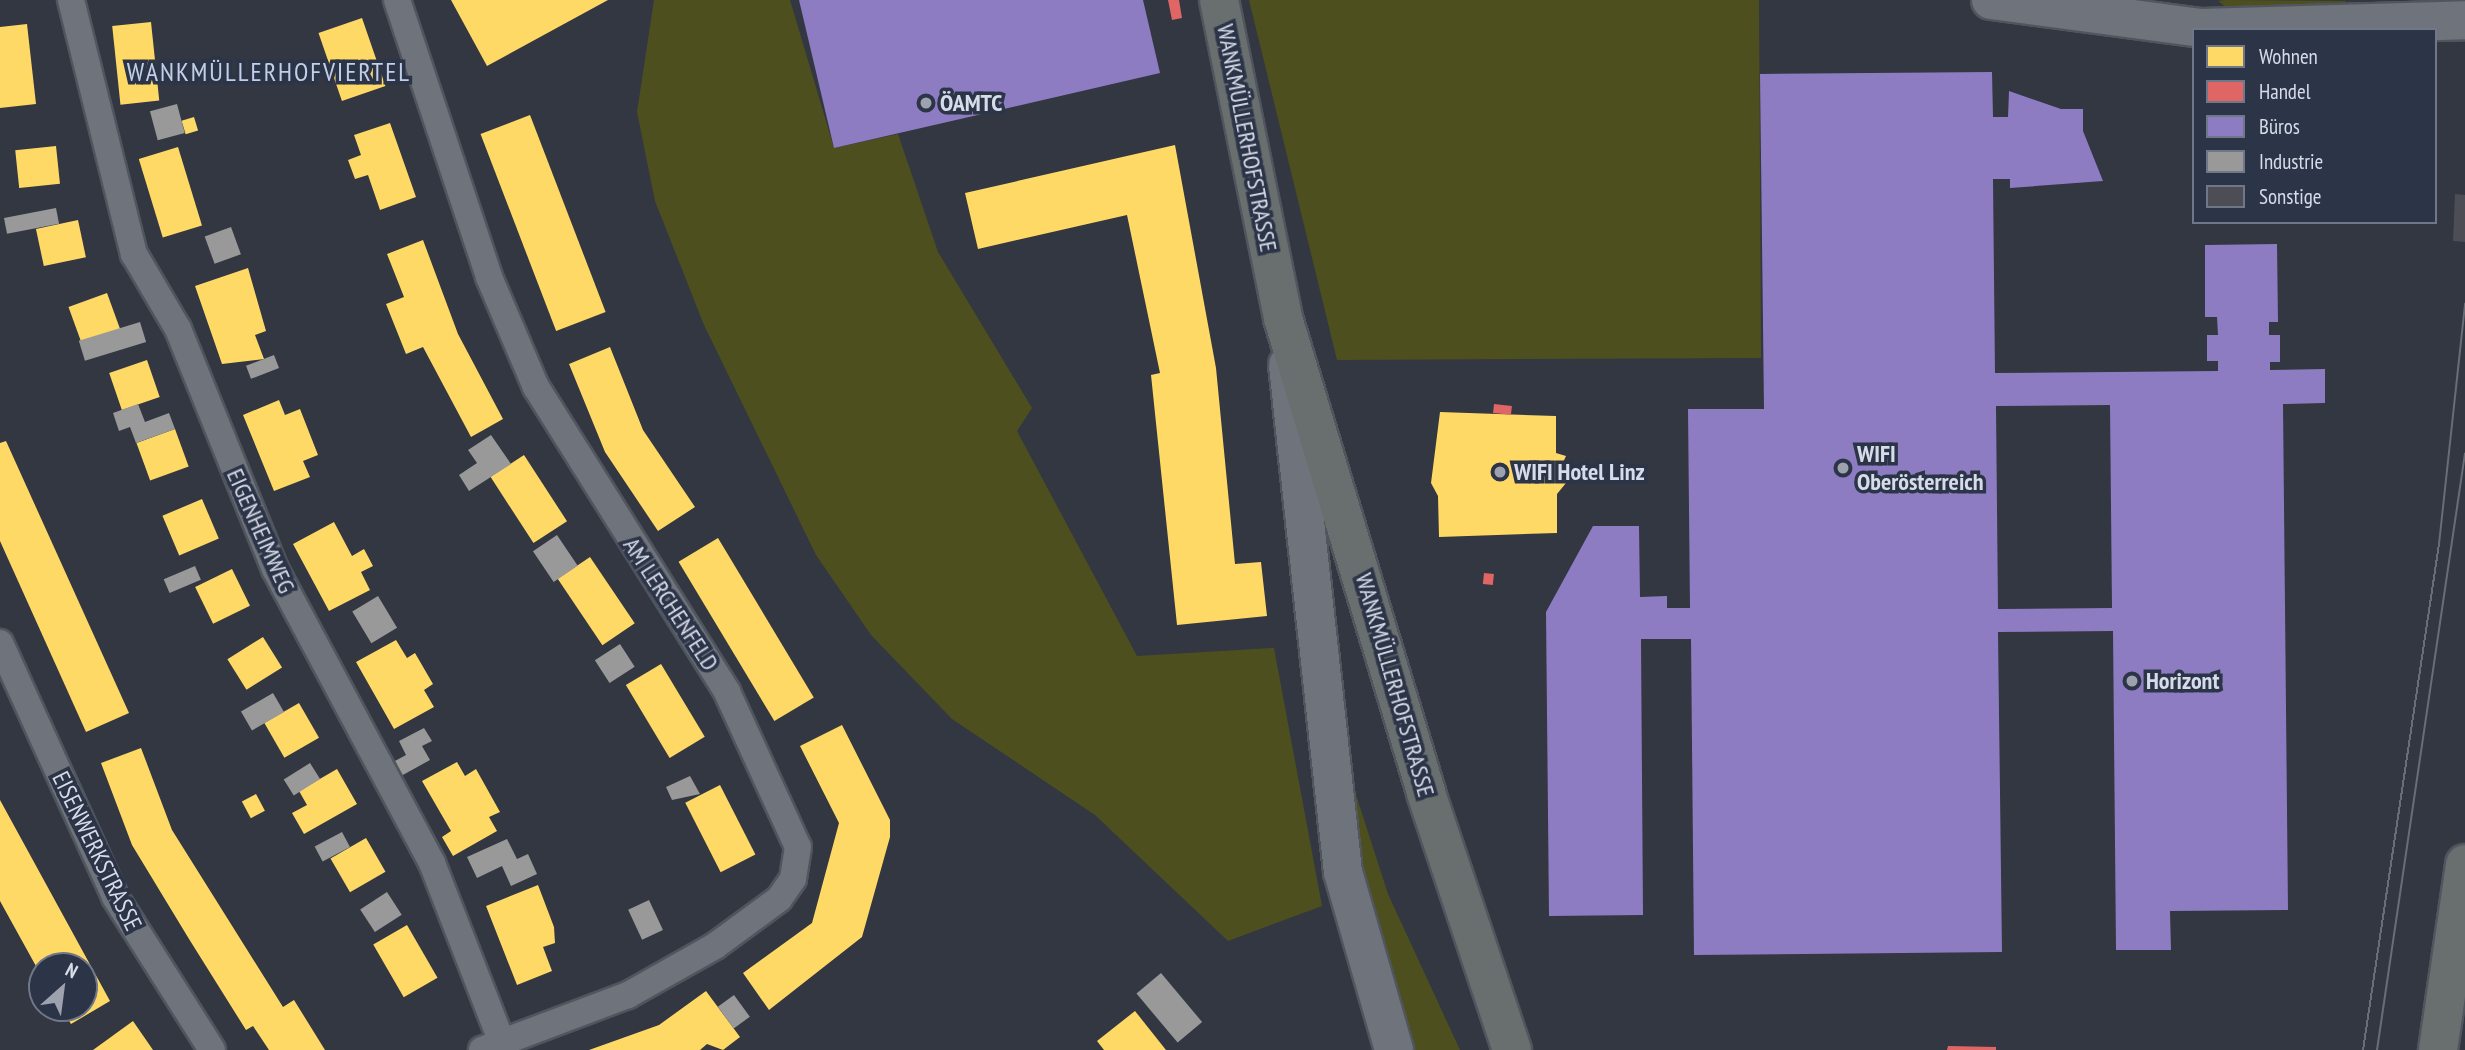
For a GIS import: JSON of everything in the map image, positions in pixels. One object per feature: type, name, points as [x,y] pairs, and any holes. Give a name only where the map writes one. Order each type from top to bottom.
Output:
[{"type":"main road","name":"WANKMÜLLERHOFSTRASSE","points":[[1219,0],[1283,318],[1343,872],[1394,1050]]},
{"type":"main road","points":[[1991,0],[2121,6],[2201,27],[2403,24],[2465,20]]},
{"type":"main road","points":[[2365,0],[2403,24]]},
{"type":"main road","name":"WANKMÜLLERHOFSTRASSE","points":[[1283,318],[1426,793],[1509,1040]]},
{"type":"main road","points":[[2438,1050],[2465,864]]},
{"type":"street","name":"EIGENHEIMWEG","points":[[71,0],[134,254],[178,329],[275,569],[432,863],[492,1046]]},
{"type":"street","name":"AM LERCHENFELD","points":[[397,0],[489,277],[536,387],[727,692],[798,847],[793,878],[779,898],[715,946],[628,995],[492,1046]]},
{"type":"street","name":"EISENWERKSTRASSE","points":[[0,643],[115,897],[212,1050]]},
{"type":"green space","points":[[654,0],[790,0],[834,148],[898,134],[938,252],[1032,408],[1017,431],[1137,656],[1274,648],[1322,906],[1228,941],[1095,815],[952,719],[871,635],[816,555],[704,325],[655,201],[637,112]]},
{"type":"green space","points":[[1249,0],[1759,0],[1761,358],[1337,360]]},
{"type":"green space","points":[[2218,1],[2346,1],[2343,7],[2227,8]]},
{"type":"green space","points":[[1337,736],[1388,894],[1460,1050],[1408,1050],[1367,907]]},
{"type":"building: Wohnen","points":[[451,0],[608,0],[487,66]]},
{"type":"building: Wohnen","points":[[362,18],[385,86],[342,101],[319,33]]},
{"type":"building: Wohnen","points":[[151,22],[159,101],[120,105],[112,26]]},
{"type":"building: Wohnen","points":[[27,24],[36,104],[0,108],[0,27]]},
{"type":"building: Wohnen","points":[[530,115],[606,312],[556,331],[481,134]]},
{"type":"building: Wohnen","points":[[194,117],[198,130],[186,134],[182,121]]},
{"type":"building: Wohnen","points":[[390,123],[416,197],[380,210],[368,175],[355,179],[348,160],[361,155],[354,135]]},
{"type":"building: Wohnen","points":[[1175,145],[1216,368],[1235,564],[1261,562],[1267,616],[1177,625],[1151,375],[1160,373],[1127,215],[978,249],[965,193]]},
{"type":"building: Wohnen","points":[[56,146],[60,184],[19,188],[15,150]]},
{"type":"building: Wohnen","points":[[178,147],[202,225],[163,237],[139,159]]},
{"type":"building: Wohnen","points":[[78,220],[86,257],[44,266],[36,229]]},
{"type":"building: Wohnen","points":[[423,240],[458,334],[503,419],[471,437],[423,347],[406,354],[386,304],[404,297],[387,254]]},
{"type":"building: Wohnen","points":[[248,268],[266,331],[255,335],[264,359],[222,364],[195,286]]},
{"type":"building: Wohnen","points":[[107,293],[120,329],[81,343],[68,307]]},
{"type":"building: Wohnen","points":[[610,347],[643,430],[695,507],[658,531],[605,452],[569,364]]},
{"type":"building: Wohnen","points":[[147,360],[160,397],[122,410],[109,373]]},
{"type":"building: Wohnen","points":[[279,400],[285,415],[300,409],[318,455],[303,461],[310,477],[274,491],[243,415]]},
{"type":"building: Wohnen","points":[[1440,412],[1556,416],[1556,453],[1566,456],[1561,467],[1566,483],[1557,494],[1557,533],[1439,537],[1438,496],[1431,483]]},
{"type":"building: Wohnen","points":[[175,429],[189,467],[150,481],[136,443]]},
{"type":"building: Wohnen","points":[[6,441],[129,713],[86,732],[0,541],[0,443]]},
{"type":"building: Wohnen","points":[[524,455],[567,521],[533,543],[490,477]]},
{"type":"building: Wohnen","points":[[202,499],[219,539],[179,555],[162,516]]},
{"type":"building: Wohnen","points":[[334,522],[352,556],[364,549],[373,566],[361,572],[370,590],[329,611],[293,544]]},
{"type":"building: Wohnen","points":[[718,538],[814,697],[774,721],[679,562]]},
{"type":"building: Wohnen","points":[[590,557],[635,623],[602,645],[558,579]]},
{"type":"building: Wohnen","points":[[232,569],[250,606],[213,624],[195,587]]},
{"type":"building: Wohnen","points":[[263,637],[282,668],[246,690],[227,659]]},
{"type":"building: Wohnen","points":[[396,640],[407,658],[415,653],[433,684],[424,690],[434,707],[394,729],[356,662]]},
{"type":"building: Wohnen","points":[[661,664],[705,737],[670,758],[626,685]]},
{"type":"building: Wohnen","points":[[299,703],[319,738],[284,758],[264,723]]},
{"type":"building: Wohnen","points":[[842,725],[890,820],[890,837],[862,937],[769,1010],[743,973],[812,923],[839,823],[800,746]]},
{"type":"building: Wohnen","points":[[141,748],[172,830],[283,1007],[294,1000],[325,1050],[269,1050],[253,1026],[246,1030],[189,939],[132,845],[101,763]]},
{"type":"building: Wohnen","points":[[457,762],[465,776],[476,769],[500,812],[489,817],[497,831],[453,856],[442,837],[451,831],[422,781]]},
{"type":"building: Wohnen","points":[[337,769],[357,804],[304,834],[292,813],[307,805],[299,791]]},
{"type":"building: Wohnen","points":[[720,785],[755,854],[721,872],[685,803]]},
{"type":"building: Wohnen","points":[[256,794],[265,811],[251,818],[242,802]]},
{"type":"building: Wohnen","points":[[0,800],[83,952],[28,952],[0,901]]},
{"type":"building: Wohnen","points":[[366,838],[386,872],[350,892],[330,858]]},
{"type":"building: Wohnen","points":[[538,885],[554,927],[555,943],[543,947],[552,971],[517,985],[486,906]]},
{"type":"building: Wohnen","points":[[407,925],[438,978],[404,997],[373,945]]},
{"type":"building: Wohnen","points":[[98,979],[110,1001],[98,1008]]},
{"type":"building: Wohnen","points":[[706,991],[740,1037],[723,1050],[707,1044],[700,1050],[589,1050],[659,1025]]},
{"type":"building: Wohnen","points":[[1135,1011],[1166,1050],[1104,1050],[1097,1041]]},
{"type":"building: Wohnen","points":[[133,1021],[153,1050],[93,1050]]},
{"type":"building: Handel","points":[[1168,0],[1179,0],[1182,18],[1172,20]]},
{"type":"building: Handel","points":[[1494,404],[1512,406],[1511,415],[1493,413]]},
{"type":"building: Handel","points":[[1484,573],[1494,574],[1493,585],[1483,584]]},
{"type":"building: Handel","points":[[1948,1046],[1996,1047],[1996,1050],[1947,1050]]},
{"type":"building: Büros","name":"ÖAMTC","points":[[799,0],[1143,0],[1160,73],[834,148]]},
{"type":"building: Büros","name":"WIFI Oberösterreich","points":[[1992,72],[1993,117],[2008,117],[2009,91],[2061,109],[2083,109],[2083,131],[2103,181],[2010,188],[2010,179],[1993,179],[1995,373],[2218,371],[2218,361],[2207,361],[2207,335],[2218,335],[2217,317],[2205,317],[2205,245],[2277,244],[2278,322],[2269,322],[2269,335],[2280,335],[2280,362],[2270,362],[2270,370],[2325,369],[2325,403],[2283,404],[2288,910],[2170,911],[2171,950],[2116,950],[2113,631],[1998,632],[2002,952],[1694,955],[1691,639],[1641,639],[1643,915],[1549,916],[1546,612],[1593,526],[1639,526],[1640,597],[1667,596],[1667,608],[1690,608],[1688,409],[1764,409],[1760,74]],"holes":[[[2110,405],[2112,608],[1998,609],[1996,406]]]},
{"type":"building: Industrie","points":[[177,104],[185,133],[158,140],[150,111]]},
{"type":"building: Industrie","points":[[56,208],[59,224],[7,234],[4,218]]},
{"type":"building: Industrie","points":[[231,227],[241,254],[215,264],[205,237]]},
{"type":"building: Industrie","points":[[140,322],[146,342],[85,361],[79,341]]},
{"type":"building: Industrie","points":[[274,355],[279,368],[251,379],[246,366]]},
{"type":"building: Industrie","points":[[138,404],[145,422],[169,413],[175,429],[136,443],[130,427],[119,431],[113,413]]},
{"type":"building: Industrie","points":[[491,435],[511,464],[469,491],[459,475],[477,463],[468,450]]},
{"type":"building: Industrie","points":[[557,535],[578,566],[554,582],[533,551]]},
{"type":"building: Industrie","points":[[195,566],[201,580],[170,593],[164,579]]},
{"type":"building: Industrie","points":[[378,596],[397,628],[371,643],[352,611]]},
{"type":"building: Industrie","points":[[620,644],[635,667],[610,683],[595,660]]},
{"type":"building: Industrie","points":[[273,693],[284,712],[252,731],[241,712]]},
{"type":"building: Industrie","points":[[424,728],[432,741],[422,746],[430,760],[401,776],[393,762],[406,755],[399,741]]},
{"type":"building: Industrie","points":[[310,763],[320,779],[294,796],[284,779]]},
{"type":"building: Industrie","points":[[690,776],[700,794],[672,800],[666,787]]},
{"type":"building: Industrie","points":[[342,832],[350,847],[323,862],[315,847]]},
{"type":"building: Industrie","points":[[507,839],[517,859],[528,854],[537,874],[511,886],[502,866],[477,878],[467,857]]},
{"type":"building: Industrie","points":[[387,892],[402,915],[375,932],[360,909]]},
{"type":"building: Industrie","points":[[649,900],[663,930],[642,940],[628,910]]},
{"type":"building: Industrie","points":[[1161,973],[1202,1022],[1178,1043],[1136,994]]},
{"type":"building: Industrie","points":[[734,995],[750,1017],[734,1029],[718,1007]]},
{"type":"building: Sonstige","points":[[2455,194],[2465,195],[2465,242],[2453,241]]},
{"type":"tram line","points":[[2363,1050],[2439,544],[2465,303]]},
{"type":"tram line","points":[[2377,1050],[2465,453]]},
{"type":"place","name":"ÖAMTC","points":[[926,103]]},
{"type":"place","name":"WIFI Oberösterreich","points":[[1843,468]]},
{"type":"place","name":"WIFI Hotel Linz","points":[[1500,472]]},
{"type":"place","name":"Horizont","points":[[2132,681]]},
{"type":"district","name":"WANKMÜLLERHOFVIERTEL","points":[[269,72]]}]
